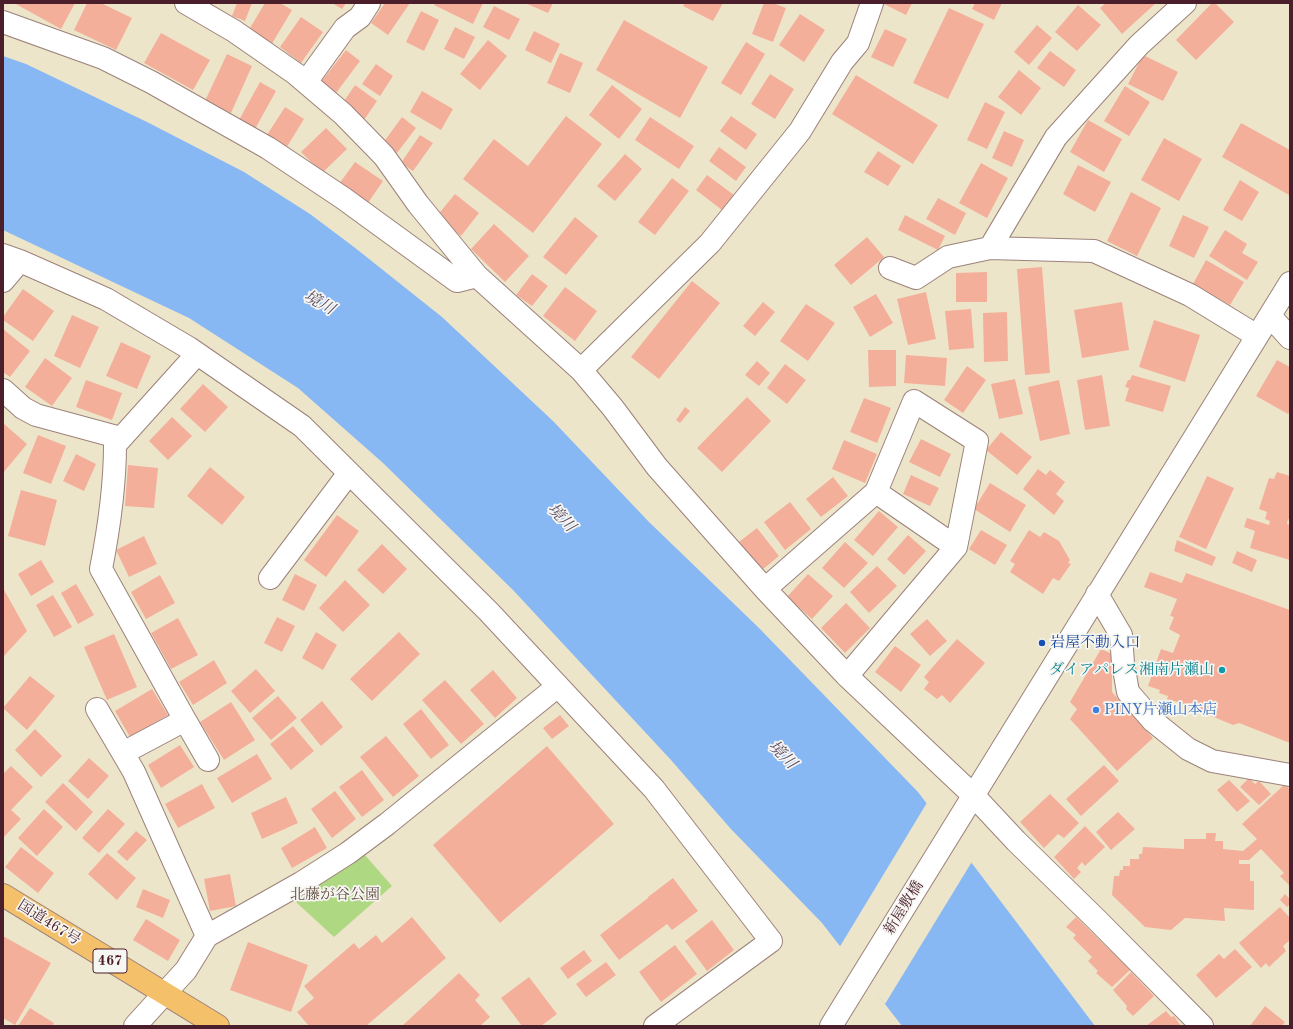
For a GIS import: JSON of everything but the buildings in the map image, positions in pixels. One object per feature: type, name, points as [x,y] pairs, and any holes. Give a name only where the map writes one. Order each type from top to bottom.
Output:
[{"type":"highway","name":"国道467号","points":[[3,895],[218,1026]]},
{"type":"street","points":[[186,3],[234,31],[306,82],[344,114],[384,156],[418,204],[476,276],[581,370],[613,408],[657,467],[765,588],[847,676],[973,795],[1016,841],[1202,1026]]},
{"type":"street","points":[[306,82],[345,28],[360,16],[369,3]]},
{"type":"street","points":[[581,370],[710,242],[800,131],[842,62],[858,43],[872,3]]},
{"type":"street","points":[[990,248],[1056,136],[1140,44],[1184,3]]},
{"type":"street","points":[[3,22],[103,58],[151,82],[268,148],[343,198],[457,281],[476,276]]},
{"type":"street","points":[[890,268],[916,278],[948,257],[990,248],[1094,251],[1190,295],[1257,336]]},
{"type":"street","points":[[3,281],[11,258],[106,299],[197,354],[302,426],[484,606],[654,789],[770,941],[655,1026]]},
{"type":"street","name":"新屋敷橋","points":[[831,1026],[1290,283]]},
{"type":"street","points":[[1270,316],[1290,338]]},
{"type":"street","points":[[197,354],[115,444],[115,475],[110,527],[101,569],[208,760]]},
{"type":"street","points":[[3,390],[23,408],[36,415],[121,438]]},
{"type":"street","points":[[765,588],[876,492],[914,401],[977,441],[956,547],[847,676]]},
{"type":"street","points":[[270,578],[349,472]]},
{"type":"street","points":[[876,492],[956,547]]},
{"type":"street","points":[[1097,594],[1121,635],[1123,663],[1128,692],[1153,721],[1188,749],[1212,761],[1290,775]]},
{"type":"street","points":[[135,1026],[186,970],[207,936],[301,883],[348,853],[387,824],[558,686]]},
{"type":"street","points":[[97,709],[134,772],[207,936]]},
{"type":"street","points":[[123,753],[185,720]]},
{"type":"green space","name":"北藤が谷公園","points":[[357,846],[392,886],[334,937],[285,892]]},
{"type":"water","name":"境川","points":[[3,56],[26,64],[147,122],[244,172],[310,214],[442,317],[553,421],[649,522],[758,627],[918,792],[1095,1026],[902,1026],[822,923],[730,828],[671,760],[513,590],[383,463],[298,388],[189,318],[3,230]]},
{"type":"pier","points":[[928,801],[973,860],[885,1004],[839,948]]},
{"type":"place","name":"岩屋不動入口","points":[[1042,643]]},
{"type":"place","name":"ダイアパレス湘南片瀬山","points":[[1222,670]]},
{"type":"place","name":"PINY片瀬山本店","points":[[1096,710]]}]
